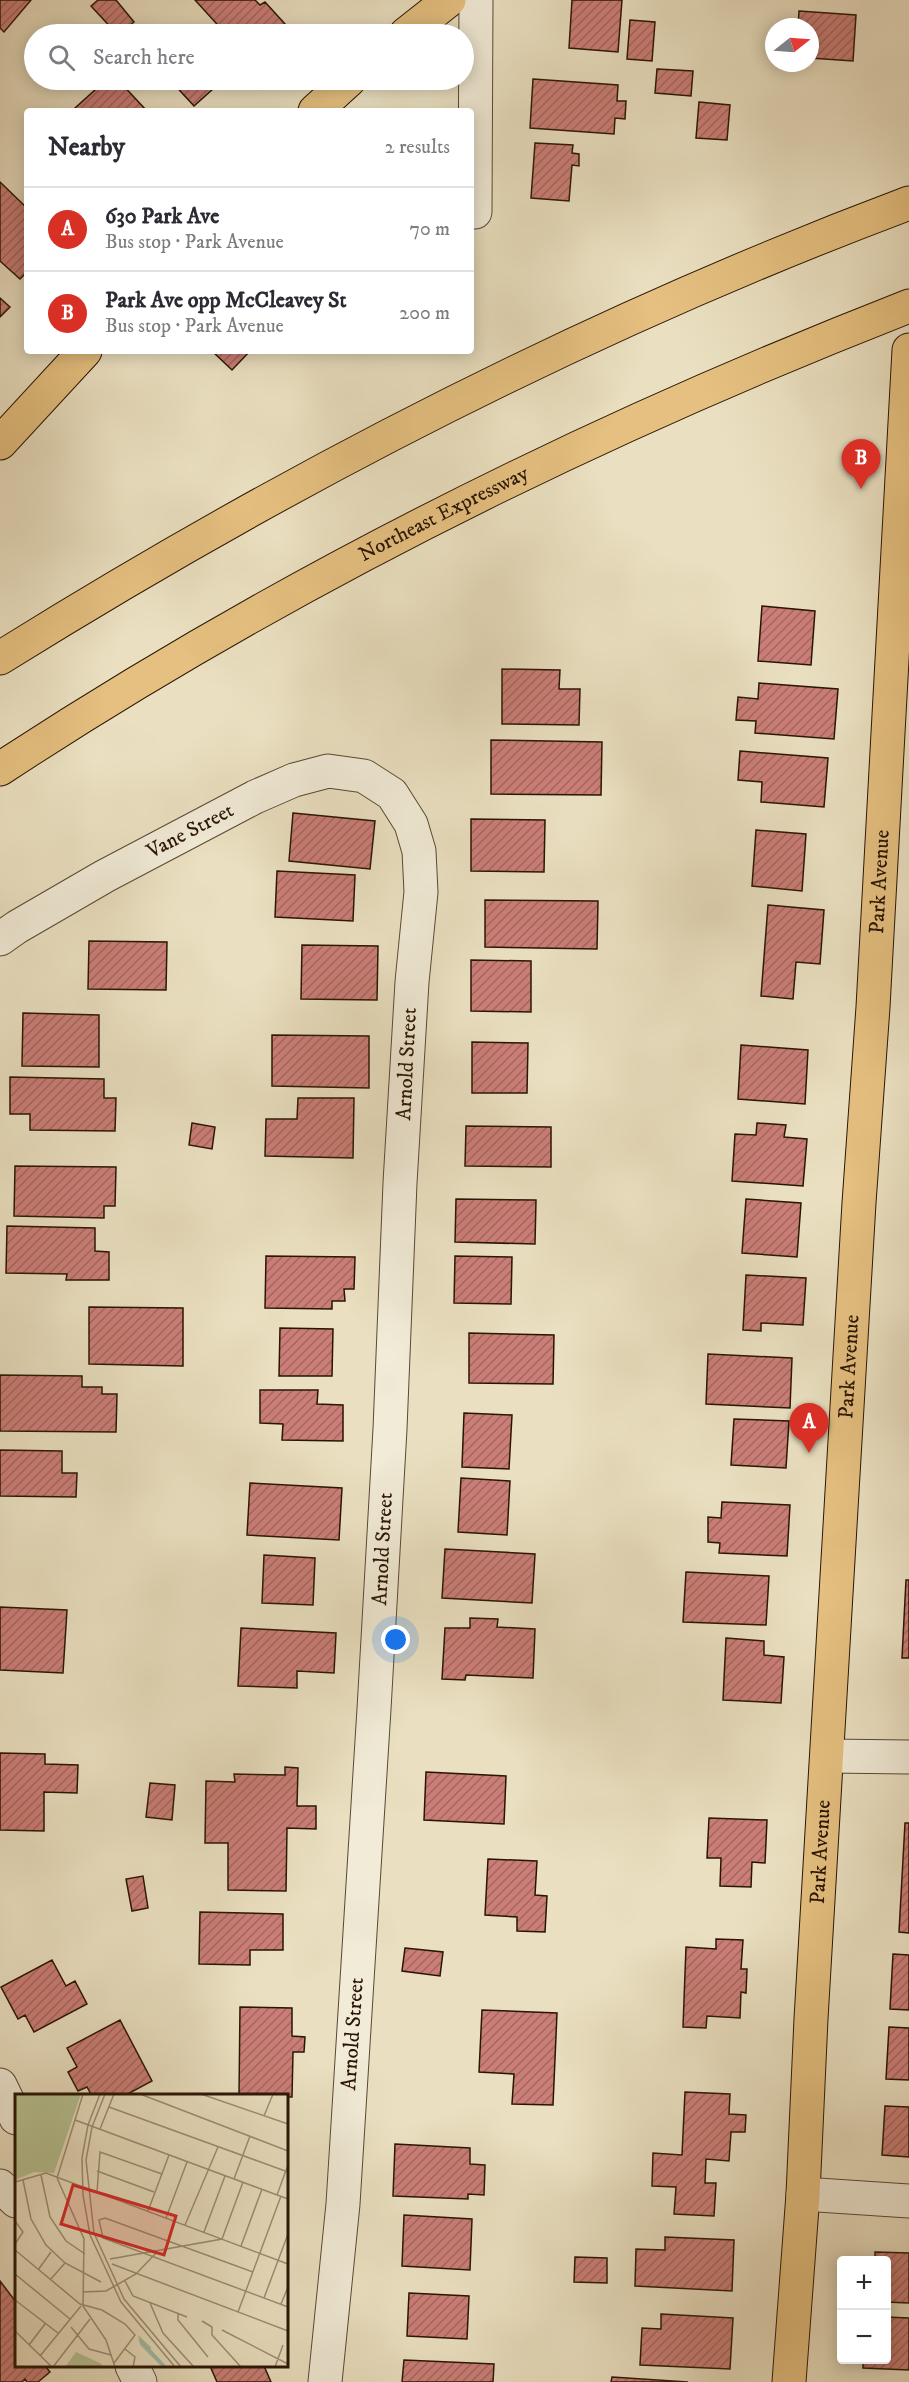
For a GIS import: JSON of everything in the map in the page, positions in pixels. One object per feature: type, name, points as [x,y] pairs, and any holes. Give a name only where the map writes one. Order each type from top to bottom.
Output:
[{"type":"main road","points":[[419,24],[449,0]]},
{"type":"main road","points":[[318,108],[338,90]]},
{"type":"main road","points":[[0,658],[219,527],[348,457],[483,389],[620,324],[909,203]]},
{"type":"main road","name":"Northeast Expressway","points":[[0,769],[156,671],[412,530],[548,462],[680,401],[818,341],[909,306]]},
{"type":"main road","name":"Park Avenue","points":[[789,2382],[803,2194],[811,2019],[859,1203],[904,548],[909,350]]},
{"type":"main road","points":[[0,443],[82,354]]},
{"type":"street","points":[[475,212],[476,0]]},
{"type":"street","name":"Vane Street","points":[[0,939],[105,876],[255,797],[294,780],[327,771],[364,776],[392,794]]},
{"type":"street","name":"Arnold Street","points":[[325,2382],[343,2204],[390,1429],[400,1183],[412,982],[421,892],[419,851],[411,824],[392,794]]},
{"type":"street","points":[[828,1756],[909,1757]]},
{"type":"street","points":[[0,2085],[15,2116]]},
{"type":"street","points":[[0,2186],[15,2200]]},
{"type":"street","points":[[803,2194],[909,2201]]},
{"type":"street","points":[[132,2367],[140,2382]]},
{"type":"building","points":[[0,0],[31,0],[4,32],[0,28]]},
{"type":"building","points":[[98,0],[116,0],[134,22],[132,24],[108,24],[91,6]]},
{"type":"building","points":[[195,0],[255,0],[260,5],[265,2],[285,24],[217,24]]},
{"type":"building","points":[[572,0],[622,0],[618,52],[569,48]]},
{"type":"building","points":[[799,11],[856,15],[853,61],[819,59],[819,18],[799,18]]},
{"type":"building","points":[[630,20],[655,22],[652,61],[627,59]]},
{"type":"building","points":[[657,69],[693,71],[691,96],[655,93]]},
{"type":"building","points":[[533,79],[618,85],[617,101],[626,101],[625,119],[615,118],[614,134],[530,128]]},
{"type":"building","points":[[95,90],[127,90],[144,108],[75,108]]},
{"type":"building","points":[[179,90],[212,90],[194,106]]},
{"type":"building","points":[[699,102],[730,105],[727,140],[696,138]]},
{"type":"building","points":[[535,143],[573,145],[572,153],[579,154],[579,166],[572,165],[569,201],[531,198]]},
{"type":"building","points":[[0,182],[24,205],[24,275],[20,279],[0,261]]},
{"type":"building","points":[[0,298],[10,307],[0,317]]},
{"type":"building","points":[[215,354],[247,354],[232,370]]},
{"type":"building","points":[[762,606],[815,611],[811,665],[758,661]]},
{"type":"building","points":[[502,669],[560,670],[559,689],[580,689],[579,725],[502,724]]},
{"type":"building","points":[[759,683],[838,689],[834,739],[755,733],[756,721],[736,720],[738,697],[758,699]]},
{"type":"building","points":[[491,740],[602,742],[601,795],[491,794]]},
{"type":"building","points":[[740,751],[828,758],[824,807],[761,802],[762,782],[738,780]]},
{"type":"building","points":[[293,813],[375,821],[370,869],[289,861]]},
{"type":"building","points":[[471,819],[545,820],[544,872],[471,871]]},
{"type":"building","points":[[756,830],[806,834],[802,891],[752,886]]},
{"type":"building","points":[[277,871],[355,875],[353,921],[275,917]]},
{"type":"building","points":[[485,900],[598,901],[597,949],[485,947]]},
{"type":"building","points":[[768,905],[824,910],[820,964],[796,962],[793,999],[761,996]]},
{"type":"building","points":[[89,941],[167,942],[166,990],[88,989]]},
{"type":"building","points":[[302,945],[378,946],[377,1000],[301,999]]},
{"type":"building","points":[[471,960],[531,961],[531,1012],[471,1011]]},
{"type":"building","points":[[23,1013],[99,1015],[99,1067],[22,1066]]},
{"type":"building","points":[[272,1035],[369,1036],[369,1088],[272,1086]]},
{"type":"building","points":[[472,1042],[528,1043],[527,1093],[472,1093]]},
{"type":"building","points":[[741,1045],[808,1050],[805,1104],[738,1099]]},
{"type":"building","points":[[10,1077],[104,1079],[104,1098],[116,1098],[115,1131],[30,1130],[30,1114],[10,1114]]},
{"type":"building","points":[[298,1098],[354,1098],[353,1158],[265,1156],[266,1119],[297,1119]]},
{"type":"building","points":[[192,1123],[215,1127],[212,1149],[189,1145]]},
{"type":"building","points":[[757,1123],[786,1125],[784,1137],[807,1139],[803,1186],[732,1181],[735,1134],[756,1135]]},
{"type":"building","points":[[466,1126],[551,1127],[551,1167],[465,1166]]},
{"type":"building","points":[[15,1166],[116,1167],[115,1206],[104,1206],[104,1218],[14,1216]]},
{"type":"building","points":[[456,1199],[536,1200],[535,1244],[455,1242]]},
{"type":"building","points":[[746,1199],[801,1203],[797,1257],[742,1253]]},
{"type":"building","points":[[7,1226],[95,1228],[95,1251],[109,1252],[109,1280],[66,1280],[67,1274],[6,1273]]},
{"type":"building","points":[[266,1256],[355,1257],[354,1289],[344,1289],[345,1301],[332,1301],[332,1309],[265,1308]]},
{"type":"building","points":[[455,1256],[512,1257],[511,1304],[454,1303]]},
{"type":"building","points":[[746,1275],[806,1278],[803,1325],[761,1323],[761,1331],[743,1330]]},
{"type":"building","points":[[89,1307],[183,1308],[183,1366],[89,1364]]},
{"type":"building","points":[[280,1328],[333,1329],[332,1376],[279,1376]]},
{"type":"building","points":[[469,1333],[554,1335],[553,1384],[469,1383]]},
{"type":"building","points":[[708,1354],[792,1358],[790,1408],[706,1404]]},
{"type":"building","points":[[0,1375],[82,1376],[82,1387],[102,1387],[102,1394],[117,1394],[116,1432],[0,1431]]},
{"type":"building","points":[[260,1390],[318,1390],[317,1404],[343,1405],[343,1441],[282,1440],[283,1424],[260,1423]]},
{"type":"building","points":[[464,1413],[512,1415],[509,1469],[462,1467]]},
{"type":"building","points":[[734,1419],[789,1421],[786,1468],[731,1465]]},
{"type":"building","points":[[0,1450],[62,1451],[62,1473],[77,1473],[76,1497],[0,1496]]},
{"type":"building","points":[[461,1478],[510,1481],[507,1535],[458,1532]]},
{"type":"building","points":[[250,1483],[342,1488],[339,1540],[247,1535]]},
{"type":"building","points":[[722,1502],[790,1505],[787,1556],[719,1553],[720,1543],[708,1542],[708,1517],[721,1518]]},
{"type":"building","points":[[445,1549],[535,1554],[532,1603],[442,1598]]},
{"type":"building","points":[[264,1555],[315,1558],[313,1605],[262,1603]]},
{"type":"building","points":[[686,1572],[769,1576],[766,1625],[683,1622]]},
{"type":"building","points":[[906,1580],[909,1580],[909,1658],[902,1658]]},
{"type":"building","points":[[0,1607],[67,1610],[63,1673],[0,1670]]},
{"type":"building","points":[[470,1618],[498,1619],[497,1627],[535,1629],[533,1678],[466,1675],[465,1680],[442,1679],[445,1628],[470,1628]]},
{"type":"building","points":[[241,1628],[336,1633],[334,1673],[297,1671],[297,1688],[238,1686]]},
{"type":"building","points":[[726,1638],[764,1641],[764,1655],[784,1657],[781,1703],[723,1700]]},
{"type":"building","points":[[0,1753],[45,1754],[45,1764],[78,1765],[77,1793],[44,1792],[44,1831],[0,1830]]},
{"type":"building","points":[[285,1767],[298,1768],[297,1806],[316,1806],[316,1829],[287,1828],[286,1891],[228,1890],[228,1843],[205,1843],[206,1781],[235,1782],[234,1774],[285,1775]]},
{"type":"building","points":[[426,1772],[506,1776],[504,1824],[424,1820]]},
{"type":"building","points":[[150,1783],[175,1785],[172,1820],[146,1817]]},
{"type":"building","points":[[709,1818],[767,1820],[765,1863],[752,1862],[751,1887],[720,1886],[721,1858],[707,1858]]},
{"type":"building","points":[[905,1823],[909,1823],[909,1933],[899,1932]]},
{"type":"building","points":[[488,1859],[537,1861],[535,1895],[547,1896],[545,1932],[517,1931],[517,1917],[485,1915]]},
{"type":"building","points":[[143,1876],[148,1908],[132,1911],[126,1879]]},
{"type":"building","points":[[200,1912],[283,1914],[283,1950],[250,1950],[250,1965],[199,1964]]},
{"type":"building","points":[[716,1939],[743,1940],[741,1969],[747,1969],[746,1993],[741,1992],[740,2018],[707,2016],[706,2028],[683,2027],[686,1947],[716,1949]]},
{"type":"building","points":[[405,1948],[443,1952],[440,1976],[402,1971]]},
{"type":"building","points":[[893,1954],[909,1955],[909,2010],[890,2009]]},
{"type":"building","points":[[52,1960],[66,1986],[75,1981],[87,2004],[34,2032],[25,2015],[18,2019],[1,1987]]},
{"type":"building","points":[[240,2007],[292,2008],[292,2036],[305,2037],[304,2052],[293,2052],[292,2097],[288,2097],[288,2094],[239,2094]]},
{"type":"building","points":[[482,2010],[557,2013],[553,2105],[512,2104],[514,2074],[479,2072]]},
{"type":"building","points":[[120,2020],[152,2081],[128,2094],[91,2094],[87,2087],[78,2091],[68,2072],[77,2067],[67,2048]]},
{"type":"building","points":[[889,2027],[909,2028],[909,2080],[886,2079]]},
{"type":"building","points":[[685,2092],[730,2094],[729,2114],[746,2115],[745,2132],[731,2132],[729,2161],[706,2159],[705,2183],[716,2183],[714,2216],[674,2214],[676,2187],[652,2186],[653,2153],[682,2155]]},
{"type":"building","points":[[885,2106],[909,2107],[909,2157],[882,2155]]},
{"type":"building","points":[[395,2144],[470,2148],[470,2164],[485,2165],[484,2195],[468,2194],[468,2199],[393,2196]]},
{"type":"building","points":[[404,2215],[472,2219],[470,2270],[402,2266]]},
{"type":"building","points":[[665,2237],[734,2240],[732,2291],[635,2286],[636,2249],[665,2250]]},
{"type":"building","points":[[875,2252],[909,2253],[909,2303],[891,2302],[891,2256],[875,2256]]},
{"type":"building","points":[[575,2257],[607,2258],[607,2283],[574,2282]]},
{"type":"building","points":[[0,2281],[15,2301],[15,2367],[46,2367],[50,2372],[38,2382],[27,2382],[25,2379],[22,2382],[0,2382]]},
{"type":"building","points":[[409,2293],[469,2296],[467,2339],[407,2336]]},
{"type":"building","points":[[661,2314],[733,2318],[730,2369],[640,2365],[642,2328],[661,2329]]},
{"type":"building","points":[[891,2317],[909,2318],[909,2370],[863,2368],[863,2364],[891,2364]]},
{"type":"building","points":[[404,2360],[494,2364],[493,2382],[402,2382]]},
{"type":"building","points":[[210,2367],[264,2367],[271,2382],[217,2382]]},
{"type":"building","points":[[612,2377],[688,2382],[611,2382]]},
{"type":"place","name":"Park Ave opp McCleavey St","points":[[861,489]]},
{"type":"place","name":"630 Park Ave","points":[[809,1453]]}]
